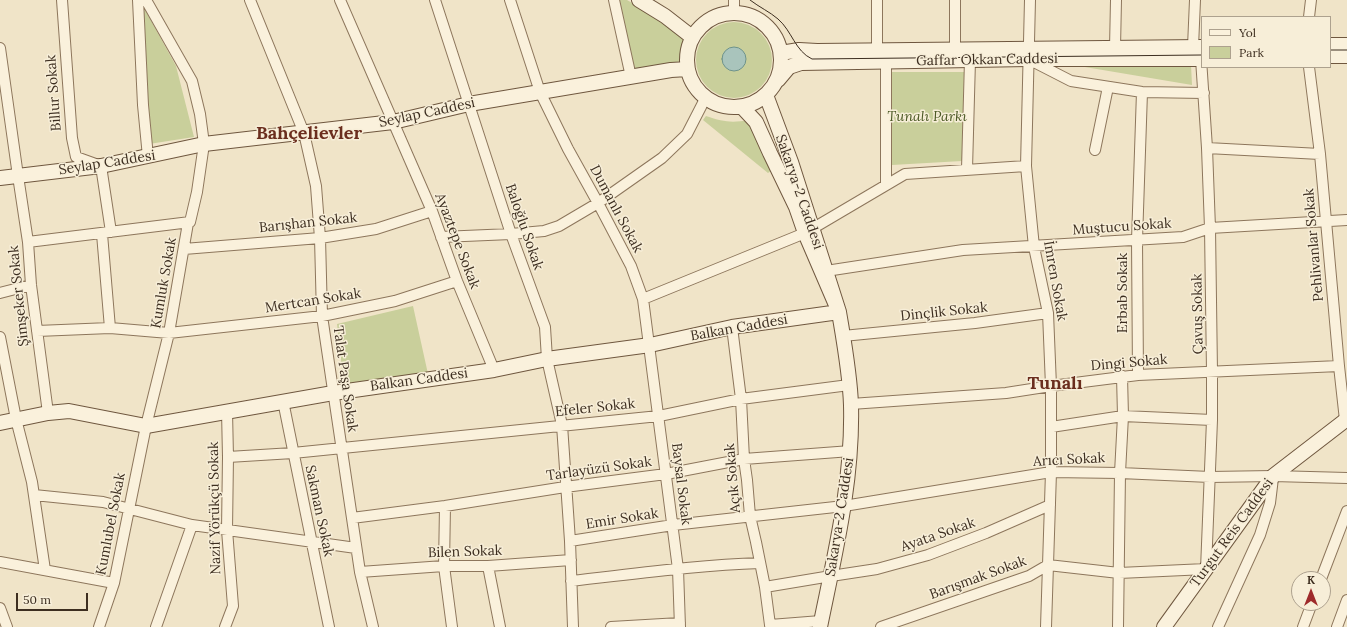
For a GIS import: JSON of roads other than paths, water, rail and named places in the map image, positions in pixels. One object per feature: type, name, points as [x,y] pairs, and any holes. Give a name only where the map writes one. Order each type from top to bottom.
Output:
[{"type":"main road","points":[[639,0],[665,16],[692,37]]},
{"type":"main road","points":[[734,6],[763,21],[773,32],[780,45],[782,60],[778,80],[766,95],[755,103],[742,107],[729,107],[717,104],[706,97],[697,90],[691,80],[688,69],[687,52],[692,37],[700,26],[734,6]]},
{"type":"main road","points":[[1331,45],[1347,45]]},
{"type":"main road","name":"Gaffar Okkan Caddesi","points":[[778,80],[789,67],[801,63],[970,60],[1028,54],[1116,48],[1200,53]]},
{"type":"main road","name":"Gaffar Okkan Caddesi","points":[[781,53],[799,50],[955,49],[1028,54],[1200,53]]},
{"type":"main road","points":[[1331,56],[1347,56]]},
{"type":"main road","name":"Seylap Caddesi","points":[[0,178],[101,166],[204,144],[393,122],[469,104],[671,70],[688,69]]},
{"type":"main road","name":"Sakarya-2 Caddesi","points":[[766,95],[791,162],[809,231],[839,312]]},
{"type":"main road","points":[[742,107],[756,122],[809,231]]},
{"type":"main road","name":"Sakarya-2 Caddesi","points":[[809,231],[826,272],[839,312],[851,404],[851,451],[844,506],[821,624]]},
{"type":"main road","name":"Balkan Caddesi","points":[[0,423],[48,413],[69,411],[146,426],[333,392],[494,370],[547,359],[650,345],[732,327],[839,312]]},
{"type":"main road","name":"Turgut Reis Caddesi","points":[[1164,627],[1273,476],[1346,420]]},
{"type":"street","name":"Billur Sokak","points":[[62,0],[70,123],[76,157],[101,166]]},
{"type":"street","points":[[138,0],[143,105],[148,157]]},
{"type":"street","name":"Kumluk Sokak","points":[[146,0],[192,81],[200,114],[204,144],[198,192],[190,222],[188,223],[169,333],[146,426]]},
{"type":"street","name":"Talat Paşa Sokak","points":[[250,0],[304,133],[316,186],[320,238],[322,316],[356,548],[373,627]]},
{"type":"street","name":"Ayaztepe Sokak","points":[[340,0],[432,211],[457,281],[494,370]]},
{"type":"street","name":"Baloğlu Sokak","points":[[436,0],[510,234],[545,327],[547,359],[562,425],[565,487],[570,541],[573,627]]},
{"type":"street","name":"Dumanlı Sokak","points":[[510,0],[540,92],[568,149],[598,202],[631,266],[643,299],[650,345]]},
{"type":"street","points":[[614,0],[631,77]]},
{"type":"street","points":[[877,0],[877,50]]},
{"type":"street","points":[[955,0],[955,49]]},
{"type":"street","name":"İmren Sokak","points":[[1030,0],[1026,166],[1034,247],[1048,313],[1051,386],[1051,472],[1046,627]]},
{"type":"street","points":[[1116,0],[1116,48]]},
{"type":"street","name":"Çavuş Sokak","points":[[1195,0],[1201,63]]},
{"type":"street","points":[[1310,16],[1311,0]]},
{"type":"street","name":"Şimşeker Sokak","points":[[0,48],[28,242],[31,285],[48,413]]},
{"type":"street","points":[[1028,54],[1071,81],[1142,92],[1204,93]]},
{"type":"street","points":[[967,169],[970,60]]},
{"type":"street","points":[[886,61],[886,185]]},
{"type":"street","name":"Çavuş Sokak","points":[[1202,68],[1207,148],[1210,228],[1212,372],[1212,420],[1206,569]]},
{"type":"street","name":"Pehlivanlar Sokak","points":[[1309,68],[1320,154],[1339,366],[1346,420]]},
{"type":"street","points":[[1095,150],[1108,87]]},
{"type":"street","name":"Erbab Sokak","points":[[1138,375],[1137,240],[1142,92]]},
{"type":"street","points":[[441,237],[544,231],[559,226],[598,202],[662,158],[687,134],[706,97]]},
{"type":"street","points":[[1207,148],[1320,154]]},
{"type":"street","points":[[101,166],[106,233],[110,328]]},
{"type":"street","points":[[643,299],[809,231],[905,174],[1026,166]]},
{"type":"street","name":"Barışhan Sokak","points":[[184,249],[320,238],[376,229],[432,211]]},
{"type":"street","name":"Muştucu Sokak","points":[[826,272],[963,250],[1183,237],[1210,228],[1347,220]]},
{"type":"street","points":[[28,242],[190,222]]},
{"type":"street","name":"Mertcan Sokak","points":[[37,331],[110,328],[169,333],[322,316],[395,301],[457,281]]},
{"type":"street","points":[[0,293],[31,285]]},
{"type":"street","name":"Dinçlik Sokak","points":[[843,336],[975,323],[1048,313]]},
{"type":"street","name":"Açık Sokak","points":[[732,327],[741,399],[744,459],[750,516],[765,588],[770,625],[821,624]]},
{"type":"street","points":[[0,337],[16,419],[32,482],[45,570]]},
{"type":"street","name":"Baysal Sokak","points":[[650,345],[678,569],[680,625]]},
{"type":"street","name":"Dingi Sokak","points":[[851,404],[1006,394],[1122,376],[1339,366]]},
{"type":"street","points":[[1118,627],[1120,472],[1123,416],[1122,376]]},
{"type":"street","name":"Efeler Sokak","points":[[228,457],[293,453],[659,416],[741,399],[849,384]]},
{"type":"street","name":"Sakman Sokak","points":[[283,402],[329,627]]},
{"type":"street","name":"Nazif Yörükçü Sokak","points":[[225,627],[233,606],[227,530],[227,411]]},
{"type":"street","points":[[1051,426],[1123,416],[1212,420]]},
{"type":"street","name":"Kumlubel Sokak","points":[[99,627],[114,583],[146,426]]},
{"type":"street","name":"Tarlayüzü Sokak","points":[[352,518],[666,474],[744,459],[851,451]]},
{"type":"street","name":"Arıcı Sokak","points":[[844,506],[1051,472],[1120,472],[1210,477],[1273,476],[1347,478]]},
{"type":"street","points":[[1218,627],[1260,535],[1270,503],[1273,476]]},
{"type":"street","points":[[34,495],[103,502],[192,525],[356,548]]},
{"type":"street","name":"Ayata Sokak","points":[[765,588],[877,569],[928,555],[986,533],[1050,505]]},
{"type":"street","points":[[445,506],[444,566],[452,627]]},
{"type":"street","name":"Emir Sokak","points":[[570,541],[673,525],[844,506]]},
{"type":"street","points":[[1325,571],[1344,527],[1347,511]]},
{"type":"street","points":[[156,627],[192,525]]},
{"type":"street","name":"Bilen Sokak","points":[[360,572],[444,566],[488,566],[571,560]]},
{"type":"street","points":[[0,562],[114,583]]},
{"type":"street","points":[[571,581],[678,569],[760,563]]},
{"type":"street","name":"Barışmak Sokak","points":[[881,627],[1029,576],[1048,565],[1119,573],[1206,569]]},
{"type":"street","points":[[488,566],[500,627]]},
{"type":"street","points":[[1337,627],[1347,600]]},
{"type":"street","points":[[1303,627],[1309,611]]},
{"type":"street","points":[[1,613],[7,627]]},
{"type":"street","points":[[611,627],[680,625]]},
{"type":"water","points":[[734,47],[742,51],[746,59],[742,67],[734,71],[726,67],[722,59],[726,51]]},
{"type":"tram line","points":[[750,0],[778,19],[787,29],[801,51],[812,59],[1201,55]]},
{"type":"tram line","points":[[1331,50],[1347,50]]},
{"type":"district","name":"Bahçelievler","points":[[309,134]]},
{"type":"district","name":"Tunalı","points":[[1055,384]]},
{"type":"park label","name":"Tunalı Parkı","points":[[927,117]]}]
